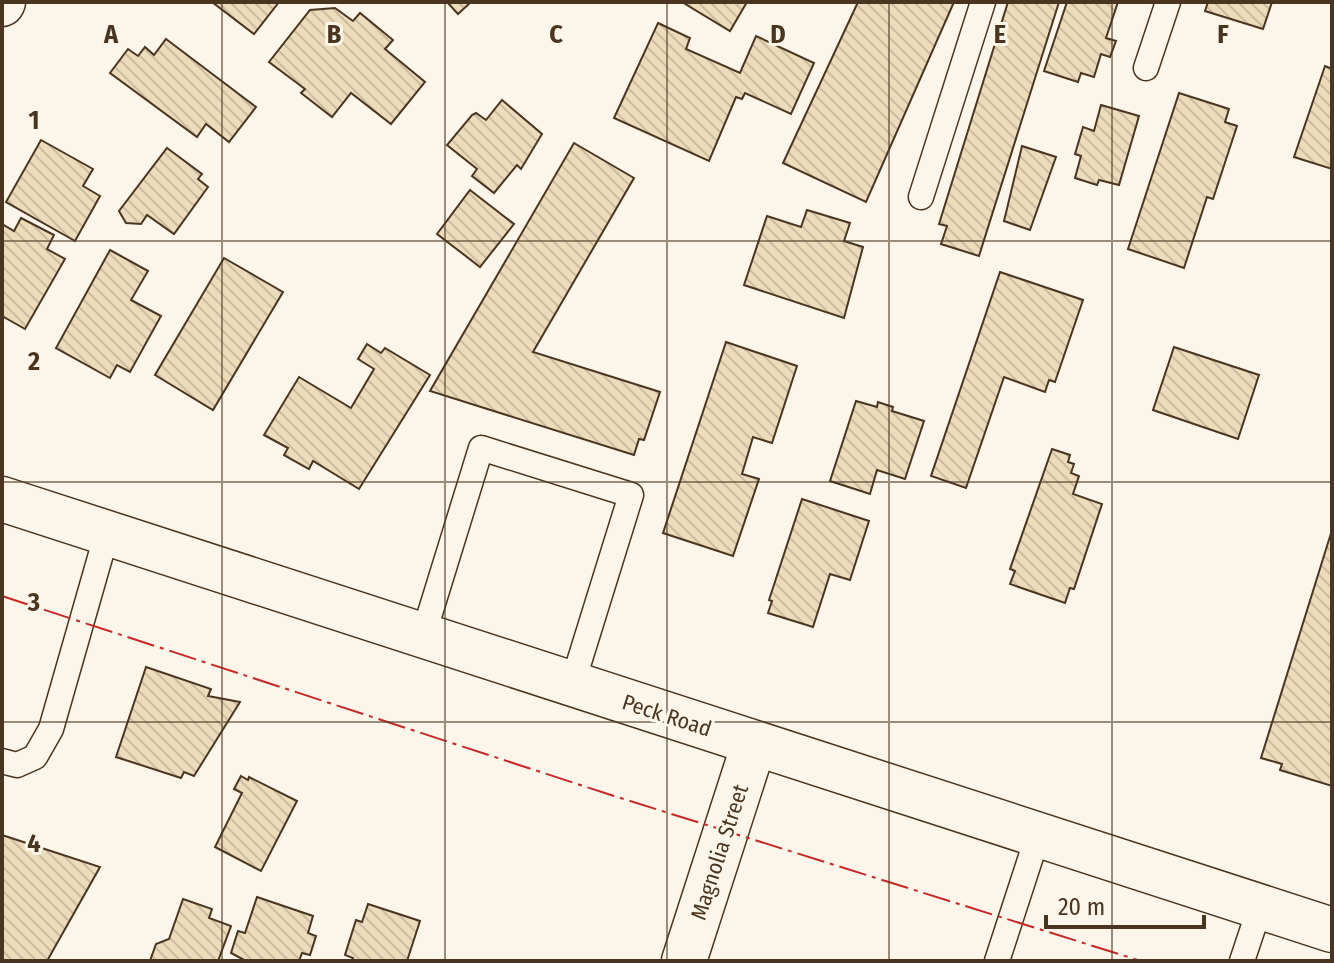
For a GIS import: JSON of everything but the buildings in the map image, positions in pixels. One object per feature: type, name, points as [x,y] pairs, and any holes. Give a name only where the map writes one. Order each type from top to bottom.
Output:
[{"type":"main road","name":"Peck Road","points":[[2,499],[1332,930]]},
{"type":"main road","name":"Magnolia Street","points":[[684,961],[754,744]]},
{"type":"lane","points":[[921,197],[983,2]]},
{"type":"lane","points":[[1146,68],[1168,2]]},
{"type":"lane","points":[[423,636],[481,448],[631,495],[572,685]]},
{"type":"lane","points":[[2,761],[17,765],[35,757],[51,729],[107,533]]},
{"type":"lane","points":[[997,961],[1038,835]]},
{"type":"lane","points":[[1242,961],[1260,907]]},
{"type":"power","points":[[2,596],[611,795],[1141,961]]}]
